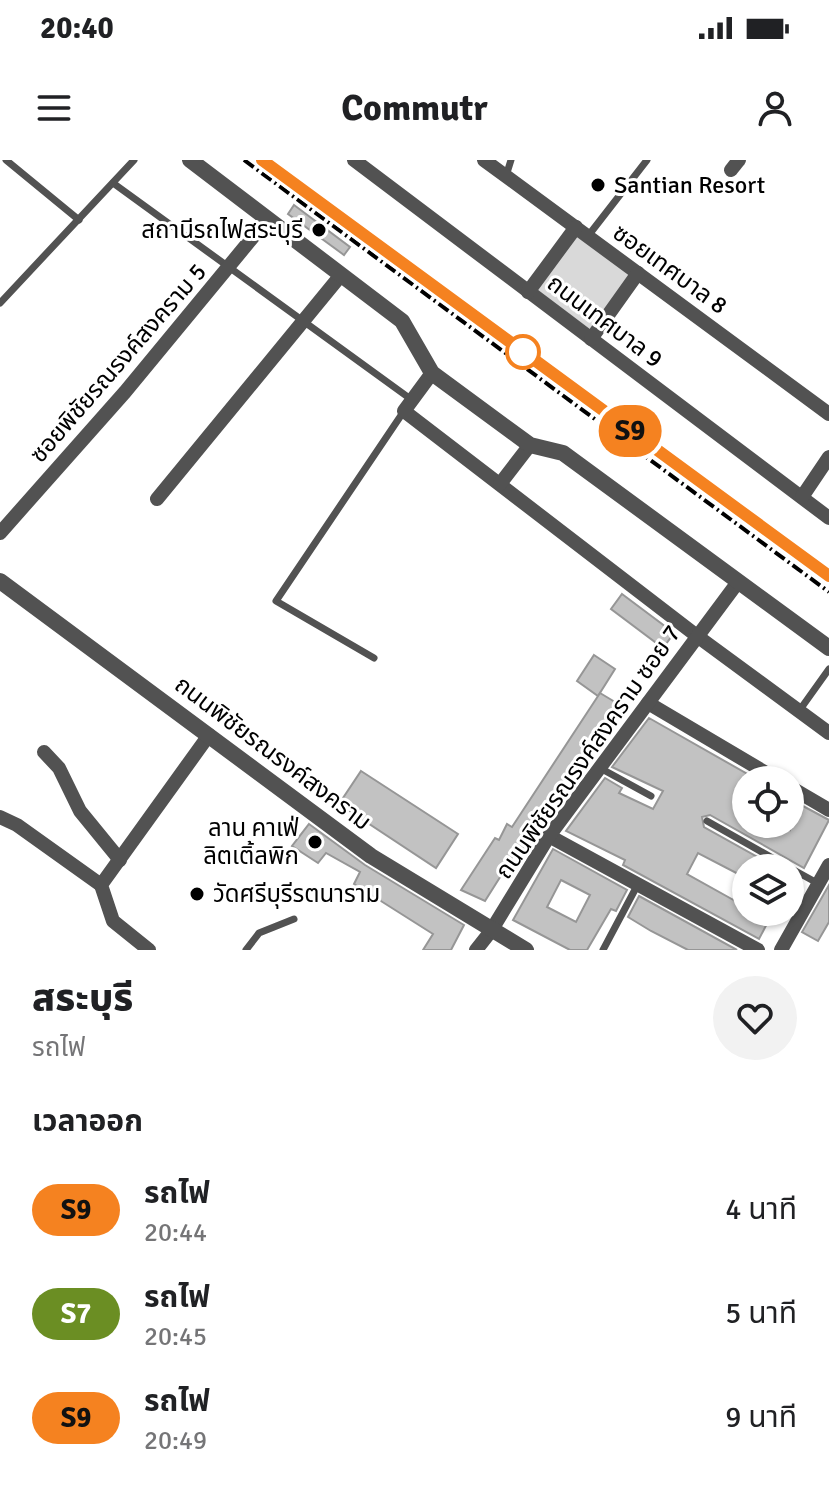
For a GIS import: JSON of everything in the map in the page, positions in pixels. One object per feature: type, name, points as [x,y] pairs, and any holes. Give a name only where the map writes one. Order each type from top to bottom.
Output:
[{"type":"street","points":[[190,160],[402,321],[432,373],[530,445],[563,453],[829,648]]},
{"type":"street","name":"ถนนเทศบาล 9","points":[[354,160],[829,518]]},
{"type":"street","name":"ซอยเทศบาล 8","points":[[484,160],[829,414]]},
{"type":"street","name":"ซอยพิชัยรณรงค์สงคราม 5","points":[[0,533],[125,392],[267,220]]},
{"type":"street","points":[[528,292],[576,227]]},
{"type":"street","points":[[591,339],[638,273]]},
{"type":"street","points":[[157,499],[341,275]]},
{"type":"street","points":[[432,373],[408,406],[500,484],[829,733]]},
{"type":"street","points":[[500,484],[530,445]]},
{"type":"street","points":[[802,497],[829,457]]},
{"type":"street","name":"ถนนพิชัยรณรงค์สงคราม","points":[[0,581],[371,856],[526,950]]},
{"type":"street","name":"ถนนพิชัยรณรงค์สงคราม ซอย 7","points":[[476,950],[549,836],[738,582]]},
{"type":"street","points":[[648,703],[754,766]]},
{"type":"street","points":[[101,885],[209,735]]},
{"type":"street","points":[[44,752],[59,768],[80,811],[120,860]]},
{"type":"street","points":[[804,795],[829,810]]},
{"type":"street","points":[[0,817],[17,825],[101,885],[113,921],[149,950]]},
{"type":"street","points":[[549,836],[758,950]]},
{"type":"street","points":[[781,950],[829,865]]},
{"type":"lane","points":[[6,160],[79,220]]},
{"type":"lane","points":[[0,303],[134,160]]},
{"type":"lane","points":[[506,176],[511,160]]},
{"type":"lane","points":[[588,236],[647,160]]},
{"type":"lane","points":[[113,183],[229,267],[408,406],[276,601],[374,658]]},
{"type":"lane","points":[[799,711],[829,669]]},
{"type":"lane","points":[[599,768],[651,796]]},
{"type":"lane","points":[[707,821],[765,854]]},
{"type":"lane","points":[[804,876],[819,884]]},
{"type":"lane","points":[[603,950],[638,884]]},
{"type":"lane","points":[[246,950],[259,933],[294,919]]},
{"type":"shaded area","points":[[577,233],[631,272],[590,329],[536,290]]},
{"type":"building","name":"สถานีรถไฟสระบุรี","points":[[294,205],[350,247],[344,255],[288,214]]},
{"type":"building","points":[[622,594],[674,633],[663,648],[611,609]]},
{"type":"building","points":[[594,655],[615,669],[598,696],[577,681]]},
{"type":"building","points":[[600,693],[620,705],[537,836],[532,833],[523,849],[519,847],[485,901],[461,890],[495,838],[499,840],[507,824],[512,827]]},
{"type":"building","points":[[649,718],[733,766],[732,827],[710,815],[702,817],[704,827],[752,854],[732,854],[732,871],[698,853],[687,874],[732,899],[732,924],[623,865],[625,860],[566,831],[605,778],[622,788],[619,793],[653,809],[663,791],[612,767]]},
{"type":"building","points":[[361,771],[458,834],[436,868],[339,804]]},
{"type":"building","points":[[804,807],[829,820],[804,868],[804,854],[779,854],[751,838],[804,838]]},
{"type":"building","points":[[309,824],[365,865],[464,925],[451,950],[423,950],[433,934],[354,884],[360,872],[326,853],[318,863],[292,846]]},
{"type":"building","points":[[553,849],[627,890],[616,911],[611,909],[587,950],[570,950],[513,920]],"holes":[[[561,880],[590,895],[576,922],[547,907]]]},
{"type":"building","points":[[829,885],[829,922],[818,941],[802,932]]},
{"type":"building","points":[[639,896],[737,950],[688,950],[651,931],[628,917]]},
{"type":"building","points":[[735,926],[766,926],[759,939]]},
{"type":"railway","points":[[244,160],[829,592]]},
{"type":"railway","points":[[729,503],[829,576]]},
{"type":"train","name":"S9","points":[[262,160],[829,576]]},
{"type":"place","name":"Santian Resort","points":[[598,185]]},
{"type":"place","name":"สถานีรถไฟสระบุรี","points":[[319,230]]},
{"type":"place","name":"ลาน คาเฟ่ ลิตเติ้ลพิก","points":[[315,842]]},
{"type":"place","name":"วัดศรีบุรีรตนาราม","points":[[197,894]]}]
